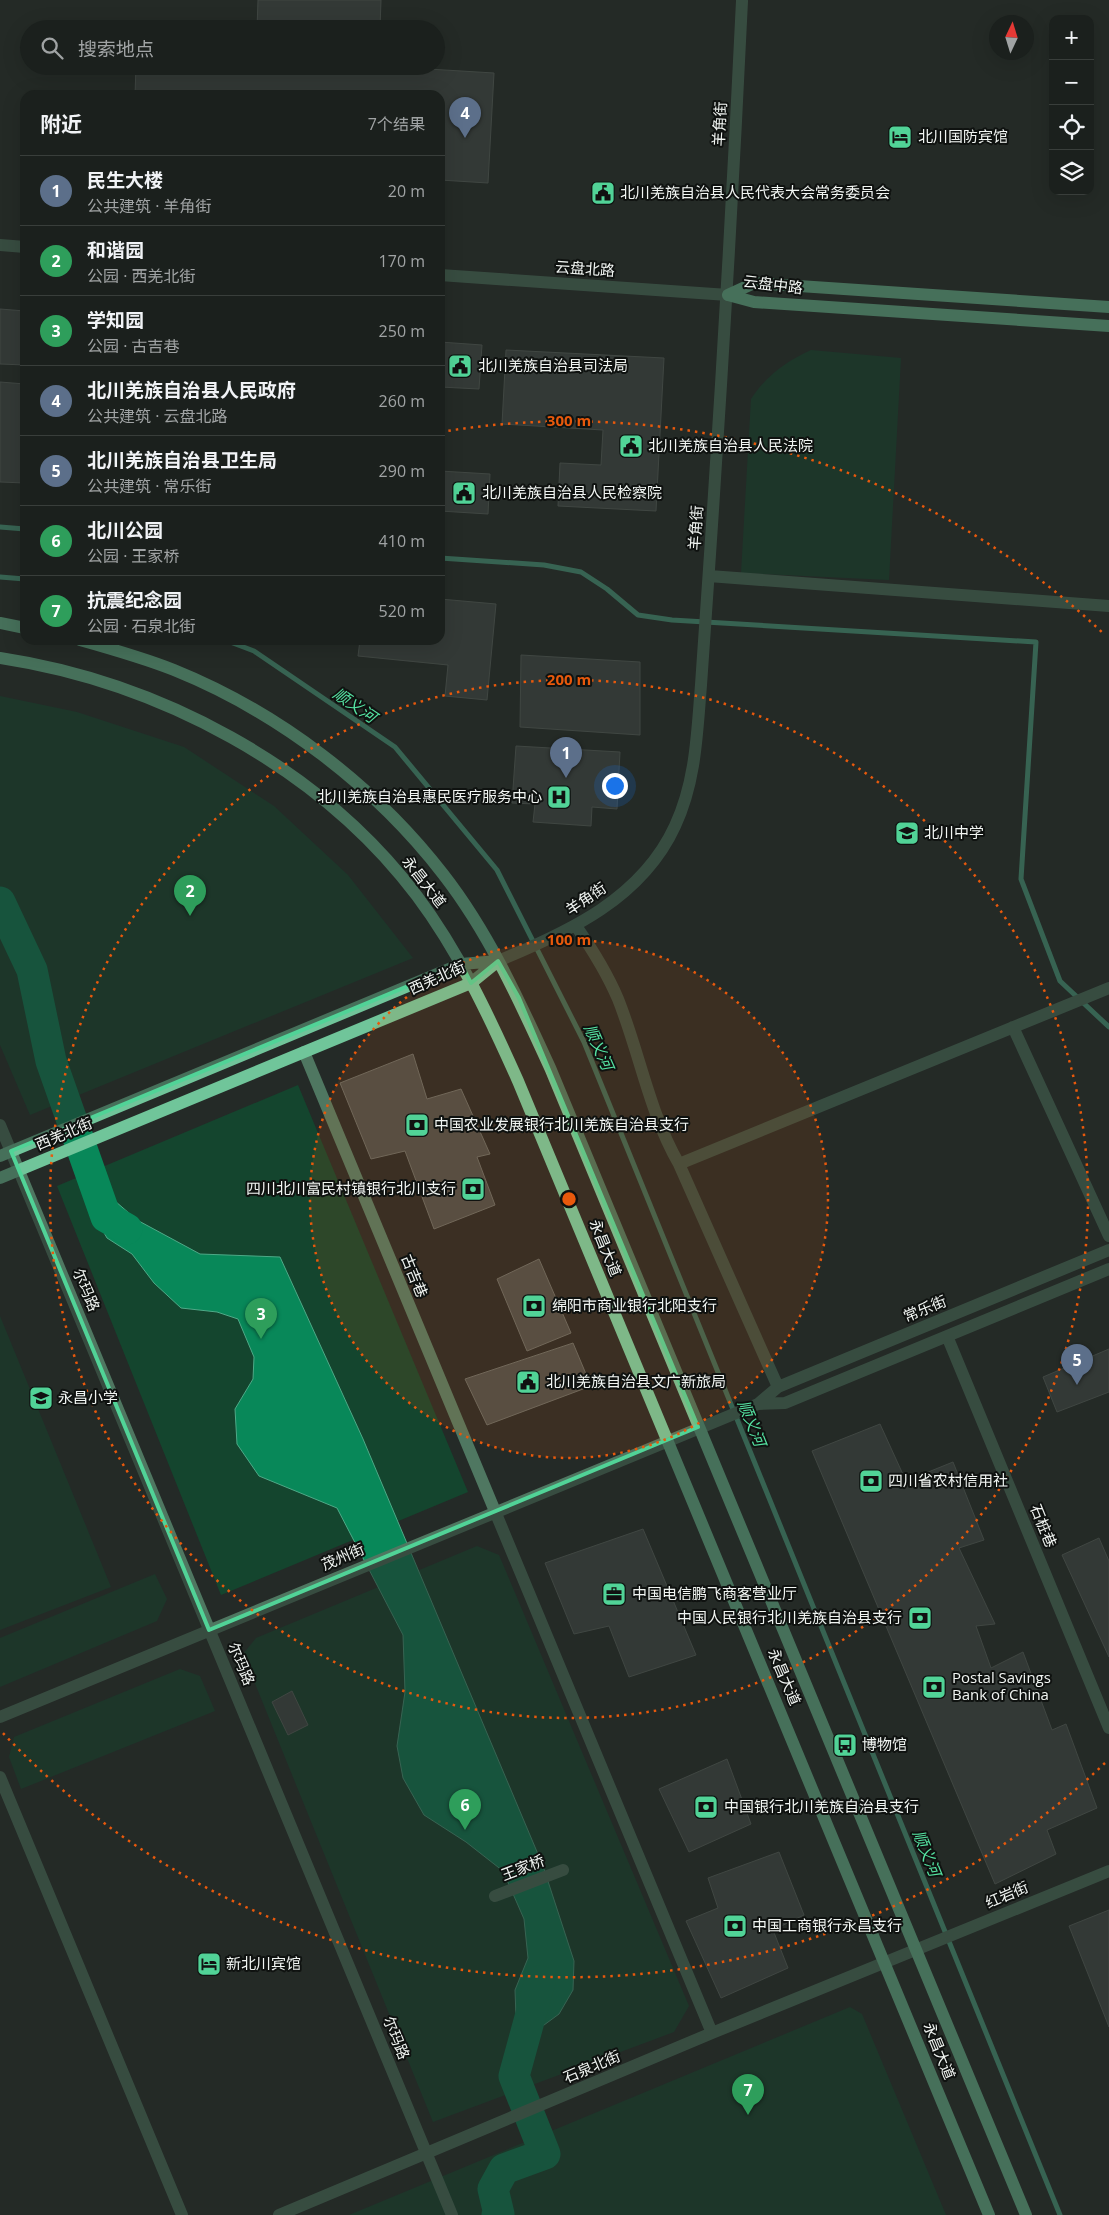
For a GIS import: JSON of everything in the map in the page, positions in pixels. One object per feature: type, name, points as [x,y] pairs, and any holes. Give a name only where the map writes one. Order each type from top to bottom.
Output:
[{"type":"main road","name":"云盘中路","points":[[728,295],[754,283],[1109,308]]},
{"type":"main road","name":"云盘中路","points":[[728,295],[754,302],[1109,326]]},
{"type":"main road","points":[[0,623],[20,627]]},
{"type":"main road","name":"永昌大道","points":[[98,645],[175,670],[224,693],[274,722],[319,752],[410,834],[444,875],[479,926],[519,998],[550,1070],[1026,2215]]},
{"type":"main road","name":"永昌大道","points":[[0,658],[63,671],[162,702],[208,724],[255,751],[298,780],[379,851],[416,896],[461,964],[487,1011],[518,1081],[666,1440],[886,1963],[989,2215]]},
{"type":"main road","name":"西羌北街","points":[[5,1153],[461,964],[498,960]]},
{"type":"main road","name":"西羌北街","points":[[0,1178],[471,983],[498,960]]},
{"type":"street","name":"羊角街","points":[[498,960],[526,950],[576,926],[617,899],[640,877],[674,827],[686,799],[693,769],[709,576],[728,295],[742,1]]},
{"type":"street","points":[[0,245],[20,247]]},
{"type":"street","name":"云盘北路","points":[[445,275],[728,295]]},
{"type":"street","points":[[709,576],[1109,606]]},
{"type":"street","points":[[576,926],[595,952],[618,999],[663,1136],[679,1164],[778,1387]]},
{"type":"street","points":[[679,1164],[1104,991]]},
{"type":"street","points":[[1014,1027],[1109,1236]]},
{"type":"street","name":"古吉巷","points":[[304,1052],[712,2033]]},
{"type":"street","name":"尔玛路","points":[[0,1125],[5,1153],[19,1171],[452,2215]]},
{"type":"street","name":"常乐街","points":[[758,1404],[778,1387],[1109,1250]]},
{"type":"street","name":"常乐街","points":[[698,1427],[758,1404],[785,1403],[1109,1269]]},
{"type":"street","name":"石桩巷","points":[[946,1336],[1109,1728]]},
{"type":"street","name":"茂州街","points":[[0,1717],[698,1427]]},
{"type":"street","points":[[0,1777],[182,2215]]},
{"type":"street","name":"王家桥","points":[[495,1896],[563,1870]]},
{"type":"street","name":"红岩街","points":[[917,1950],[1109,1871]]},
{"type":"street","name":"石泉北街","points":[[279,2215],[712,2033],[917,1950]]},
{"type":"highlighted area","points":[[498,961],[519,998],[698,1427],[209,1630],[11,1151],[461,964],[471,983]]},
{"type":"shaded area","points":[[811,350],[901,358],[889,580],[741,573],[751,399],[763,383],[777,370]]},
{"type":"shaded area","points":[[0,696],[77,712],[184,747],[274,806],[348,875],[413,958],[30,1115],[0,1045]]},
{"type":"shaded area","points":[[298,1085],[468,1492],[221,1595],[57,1186]]},
{"type":"shaded area","points":[[108,1195],[137,1220],[200,1254],[280,1257],[363,1439],[543,1866],[574,1961],[573,1990],[559,2014],[540,2028],[516,2017],[515,1990],[528,1958],[524,1919],[503,1871],[466,1842],[424,1815],[403,1778],[397,1746],[405,1692],[403,1635],[337,1508],[259,1476],[237,1444],[235,1409],[253,1379],[254,1357],[238,1319],[217,1312],[181,1308],[154,1283],[132,1254],[107,1238],[90,1208]]},
{"type":"shaded area","points":[[0,1316],[111,1587],[0,1630]]},
{"type":"shaded area","points":[[477,1546],[499,1555],[689,2006],[674,2032],[433,2122],[243,1654],[256,1638]]},
{"type":"shaded area","points":[[155,1574],[167,1599],[157,1621],[0,1687],[0,1638]]},
{"type":"shaded area","points":[[180,1669],[200,1676],[215,1711],[21,1789],[9,1757],[14,1737]]},
{"type":"shaded area","points":[[850,2007],[862,2014],[946,2215],[349,2215]]},
{"type":"building","points":[[258,0],[381,0],[380,20],[257,20]]},
{"type":"building","points":[[445,70],[494,73],[488,183],[445,180],[445,90],[135,90],[136,75],[445,75]]},
{"type":"building","points":[[0,309],[20,311],[20,365],[0,364]]},
{"type":"building","name":"北川羌族自治县司法局","points":[[445,342],[482,345],[479,389],[445,387]]},
{"type":"building","name":"北川羌族自治县人民法院","points":[[506,350],[664,358],[656,511],[558,506],[560,463],[601,465],[603,430],[502,424]]},
{"type":"building","points":[[0,382],[20,384],[20,483],[0,482]]},
{"type":"building","name":"北川羌族自治县人民检察院","points":[[445,471],[490,474],[488,514],[445,511]]},
{"type":"building","points":[[445,599],[496,604],[487,700],[445,696],[448,665],[358,656],[359,645],[445,645]]},
{"type":"building","points":[[521,655],[640,662],[640,735],[520,727]]},
{"type":"building","points":[[516,746],[620,752],[617,809],[592,807],[591,826],[533,822],[535,804],[512,803]]},
{"type":"building","name":"中国农业发展银行北川羌族自治县支行","points":[[413,1054],[427,1099],[461,1089],[490,1154],[477,1157],[495,1205],[434,1229],[405,1151],[371,1159],[340,1083]]},
{"type":"building","name":"绵阳市商业银行北阳支行","points":[[539,1259],[571,1333],[527,1351],[497,1279]]},
{"type":"building","name":"北川羌族自治县文广新旅局","points":[[573,1343],[591,1386],[487,1425],[465,1379]]},
{"type":"building","points":[[1109,1349],[1109,1392],[1057,1412],[1043,1377]]},
{"type":"building","points":[[880,1424],[906,1481],[953,1462],[984,1540],[959,1548],[995,1624],[976,1626],[991,1668],[1023,1652],[1052,1730],[1066,1724],[1097,1808],[1047,1830],[1056,1854],[995,1884],[812,1451]]},
{"type":"building","name":"中国电信鹏飞商客营业厅","points":[[643,1529],[696,1655],[629,1677],[609,1626],[574,1634],[545,1563]]},
{"type":"building","points":[[1099,1538],[1109,1561],[1109,1657],[1062,1555]]},
{"type":"building","points":[[292,1691],[308,1725],[288,1735],[272,1702]]},
{"type":"building","name":"中国银行北川羌族自治县支行","points":[[727,1759],[751,1824],[689,1852],[659,1789]]},
{"type":"building","name":"中国工商银行永昌支行","points":[[779,1852],[804,1915],[773,1930],[788,1968],[721,1998],[686,1921],[718,1908],[708,1878]]},
{"type":"building","points":[[1109,1910],[1109,2027],[1069,1926]]},
{"type":"waterway","points":[[0,527],[20,529]]},
{"type":"waterway","points":[[445,558],[544,565],[581,572],[607,589],[638,615],[672,620],[1036,642],[1021,879],[1060,981],[1109,1027]]},
{"type":"waterway","name":"顺义河","points":[[0,577],[20,579]]},
{"type":"waterway","name":"顺义河","points":[[238,645],[254,651],[395,747],[497,870],[584,1042],[1060,2215]]},
{"type":"waterway","points":[[0,902],[32,970],[51,1061],[106,1217],[127,1229]]},
{"type":"waterway","points":[[497,2215],[499,2214],[493,2189],[504,2169],[545,2154],[514,2076],[540,1981]]},
{"type":"place","name":"北川国防宾馆","points":[[900,137]]},
{"type":"place","name":"北川羌族自治县人民政府","points":[[465,138]]},
{"type":"place","name":"北川羌族自治县人民代表大会常务委员会","points":[[603,193]]},
{"type":"place","name":"北川羌族自治县司法局","points":[[460,366]]},
{"type":"place","name":"北川羌族自治县人民法院","points":[[631,446]]},
{"type":"place","name":"北川羌族自治县人民检察院","points":[[464,493]]},
{"type":"place","name":"民生大楼","points":[[566,778]]},
{"type":"place","name":"北川羌族自治县惠民医疗服务中心","points":[[559,797]]},
{"type":"place","name":"北川中学","points":[[907,833]]},
{"type":"place","name":"和谐园","points":[[190,916]]},
{"type":"place","name":"中国农业发展银行北川羌族自治县支行","points":[[417,1125]]},
{"type":"place","name":"四川北川富民村镇银行北川支行","points":[[473,1189]]},
{"type":"place","name":"绵阳市商业银行北阳支行","points":[[534,1306]]},
{"type":"place","name":"学知园","points":[[261,1339]]},
{"type":"place","name":"北川羌族自治县文广新旅局","points":[[528,1382]]},
{"type":"place","name":"北川羌族自治县卫生局","points":[[1077,1385]]},
{"type":"place","name":"永昌小学","points":[[41,1398]]},
{"type":"place","name":"四川省农村信用社","points":[[871,1481]]},
{"type":"place","name":"中国电信鹏飞商客营业厅","points":[[614,1594]]},
{"type":"place","name":"中国人民银行北川羌族自治县支行","points":[[920,1618]]},
{"type":"place","name":"Postal Savings Bank of China","points":[[934,1687]]},
{"type":"place","name":"博物馆","points":[[845,1745]]},
{"type":"place","name":"中国银行北川羌族自治县支行","points":[[706,1807]]},
{"type":"place","name":"北川公园","points":[[465,1830]]},
{"type":"place","name":"中国工商银行永昌支行","points":[[735,1926]]},
{"type":"place","name":"新北川宾馆","points":[[209,1964]]},
{"type":"place","name":"抗震纪念园","points":[[748,2115]]}]
